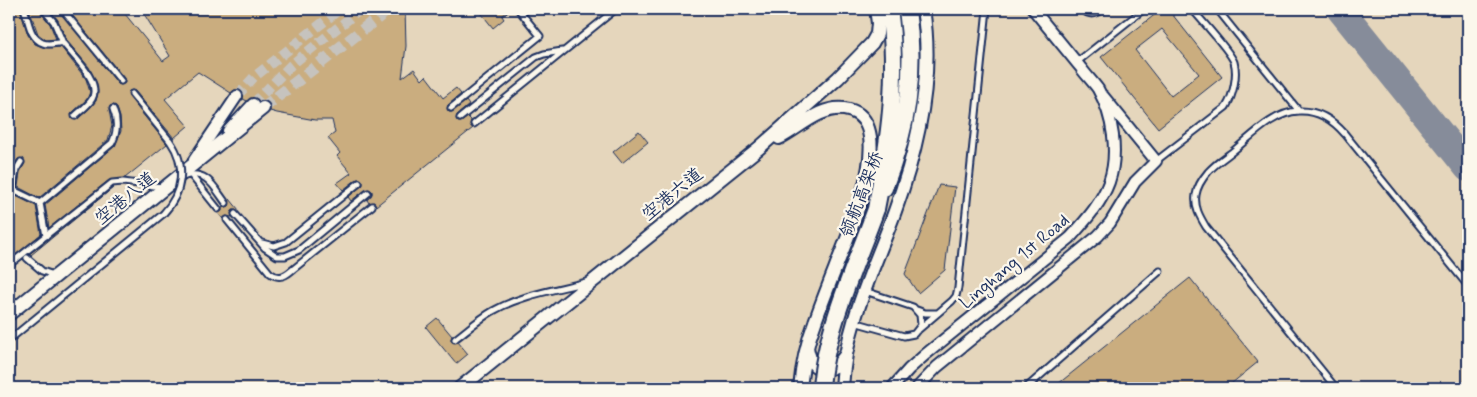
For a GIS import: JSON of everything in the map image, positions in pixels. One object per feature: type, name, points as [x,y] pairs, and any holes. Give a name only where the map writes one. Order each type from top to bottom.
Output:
[{"type":"main road","points":[[876,209],[892,105],[894,52],[889,9]]},
{"type":"main road","name":"领航高架桥","points":[[821,388],[828,343],[899,147],[907,113],[912,60],[911,32],[907,9]]},
{"type":"street","name":"空港六道","points":[[460,388],[759,148],[838,78],[872,43],[877,34],[876,9]]},
{"type":"street","points":[[842,388],[853,322],[906,177],[921,115],[926,66],[923,9]]},
{"type":"street","name":"Linghang 1st Road","points":[[892,388],[926,354],[1070,238],[1102,198],[1109,182],[1114,151],[1113,132],[1098,89],[1033,9]]},
{"type":"street","points":[[917,388],[937,367],[1098,236],[1110,223],[1129,190],[1156,161],[1098,89]]},
{"type":"street","points":[[190,171],[236,96]]},
{"type":"street","name":"空港八道","points":[[9,314],[177,178],[190,171],[258,106]]},
{"type":"street","points":[[759,148],[788,133],[821,112],[844,109],[854,112],[863,120],[869,134],[870,147],[866,186],[814,324],[807,347],[800,388]]},
{"type":"street","points":[[858,208],[892,218]]},
{"type":"street","points":[[854,221],[887,230]]},
{"type":"street","points":[[807,347],[811,361],[819,368],[830,369],[836,367],[846,356]]},
{"type":"lane","points":[[24,9],[28,16],[32,33],[40,42],[63,44]]},
{"type":"lane","points":[[43,9],[54,22],[63,44],[94,84],[92,99],[75,116]]},
{"type":"lane","points":[[62,9],[122,81]]},
{"type":"lane","points":[[452,108],[540,36],[518,9]]},
{"type":"lane","points":[[474,124],[616,9]]},
{"type":"lane","points":[[853,322],[910,336],[956,296],[987,9]]},
{"type":"lane","points":[[1082,9],[1086,14],[1092,14],[1104,9]]},
{"type":"lane","points":[[1076,62],[1144,9]]},
{"type":"lane","points":[[1156,161],[1226,107],[1231,100],[1234,62],[1192,9]]},
{"type":"lane","points":[[1217,9],[1299,111]]},
{"type":"lane","points":[[460,118],[536,57],[567,48]]},
{"type":"lane","points":[[11,338],[168,209],[178,192],[181,173],[179,160],[170,142],[132,94]]},
{"type":"lane","points":[[88,104],[99,99]]},
{"type":"lane","points":[[40,203],[112,143],[117,128],[117,118],[113,109]]},
{"type":"lane","points":[[1336,388],[1206,227],[1199,216],[1196,206],[1196,194],[1200,183],[1208,172],[1266,125],[1289,113],[1299,111],[1320,114],[1337,125],[1468,286]]},
{"type":"lane","points":[[9,212],[16,170],[21,162]]},
{"type":"lane","points":[[190,171],[206,178],[226,203]]},
{"type":"lane","points":[[190,171],[218,209]]},
{"type":"lane","points":[[9,265],[112,183],[123,182],[165,188]]},
{"type":"lane","points":[[257,240],[263,244],[274,246],[286,242],[359,182]]},
{"type":"lane","points":[[13,190],[40,203]]},
{"type":"lane","points":[[235,214],[265,248],[277,256],[292,254],[368,194]]},
{"type":"lane","points":[[40,203],[46,236]]},
{"type":"lane","points":[[227,220],[270,273],[274,276],[282,277],[372,206]]},
{"type":"lane","points":[[27,258],[42,271],[57,276]]},
{"type":"lane","points":[[1026,388],[1160,271]]},
{"type":"lane","points":[[455,339],[485,316],[504,306],[533,295],[594,280]]},
{"type":"lane","points":[[864,290],[913,307],[925,314],[938,313]]},
{"type":"lane","points":[[917,310],[922,320],[918,330]]},
{"type":"shaded area","points":[[9,9],[1468,9],[1468,388],[9,388]]},
{"type":"building","points":[[9,9],[20,9],[28,35],[35,44],[45,48],[61,47],[86,79],[90,92],[87,99],[71,114],[72,119],[76,120],[96,101],[98,93],[97,84],[89,67],[67,41],[58,20],[49,9],[58,9],[118,84],[121,85],[125,83],[124,78],[67,9],[121,9],[163,61],[170,56],[141,9],[405,9],[406,46],[402,78],[414,69],[422,80],[426,76],[443,98],[456,88],[461,94],[448,105],[447,109],[449,112],[452,112],[466,101],[469,105],[457,115],[456,119],[458,122],[461,122],[468,117],[473,128],[376,206],[374,202],[369,203],[367,200],[372,194],[372,191],[369,189],[351,201],[348,197],[363,185],[363,182],[361,179],[357,179],[343,190],[337,183],[351,173],[337,156],[340,153],[328,138],[335,133],[332,120],[315,120],[270,111],[271,106],[266,101],[259,101],[254,97],[247,101],[243,99],[243,93],[240,90],[234,90],[231,93],[198,72],[165,99],[188,126],[174,138],[135,91],[129,91],[129,97],[167,144],[125,178],[109,180],[49,228],[45,205],[115,146],[121,131],[120,117],[116,106],[110,106],[112,126],[108,140],[39,198],[18,187],[20,172],[25,163],[23,158],[18,159],[12,168],[9,187]]},
{"type":"building","points":[[29,9],[39,9],[50,24],[56,39],[46,40],[38,34]]},
{"type":"building","points":[[478,9],[511,9],[502,16],[504,19],[493,28]]},
{"type":"building","points":[[1162,9],[1168,9],[1222,77],[1158,128],[1101,57]],"holes":[[[1162,29],[1199,74],[1171,96],[1135,50]]]},
{"type":"building","points":[[639,131],[648,142],[622,163],[613,152]]},
{"type":"building","points":[[939,185],[955,187],[945,270],[918,293],[905,274]]},
{"type":"building","points":[[114,187],[31,255],[29,254],[48,240]]},
{"type":"building","points":[[16,196],[36,206],[41,234],[9,260],[9,216],[13,213]]},
{"type":"building","points":[[230,199],[239,210],[233,210],[231,213],[232,217],[226,216],[223,219],[218,213],[222,211],[222,206],[229,206]]},
{"type":"building","points":[[1190,278],[1258,362],[1226,388],[1053,388]]},
{"type":"building","points":[[437,318],[452,336],[452,342],[458,342],[468,354],[456,364],[426,327]]},
{"type":"taxiway","points":[[1340,9],[1468,168]]},
{"type":"tunnel","points":[[237,96],[254,77],[340,9]]},
{"type":"tunnel","points":[[253,104],[291,65],[361,9]]},
{"type":"tunnel","points":[[263,108],[389,9]]}]
